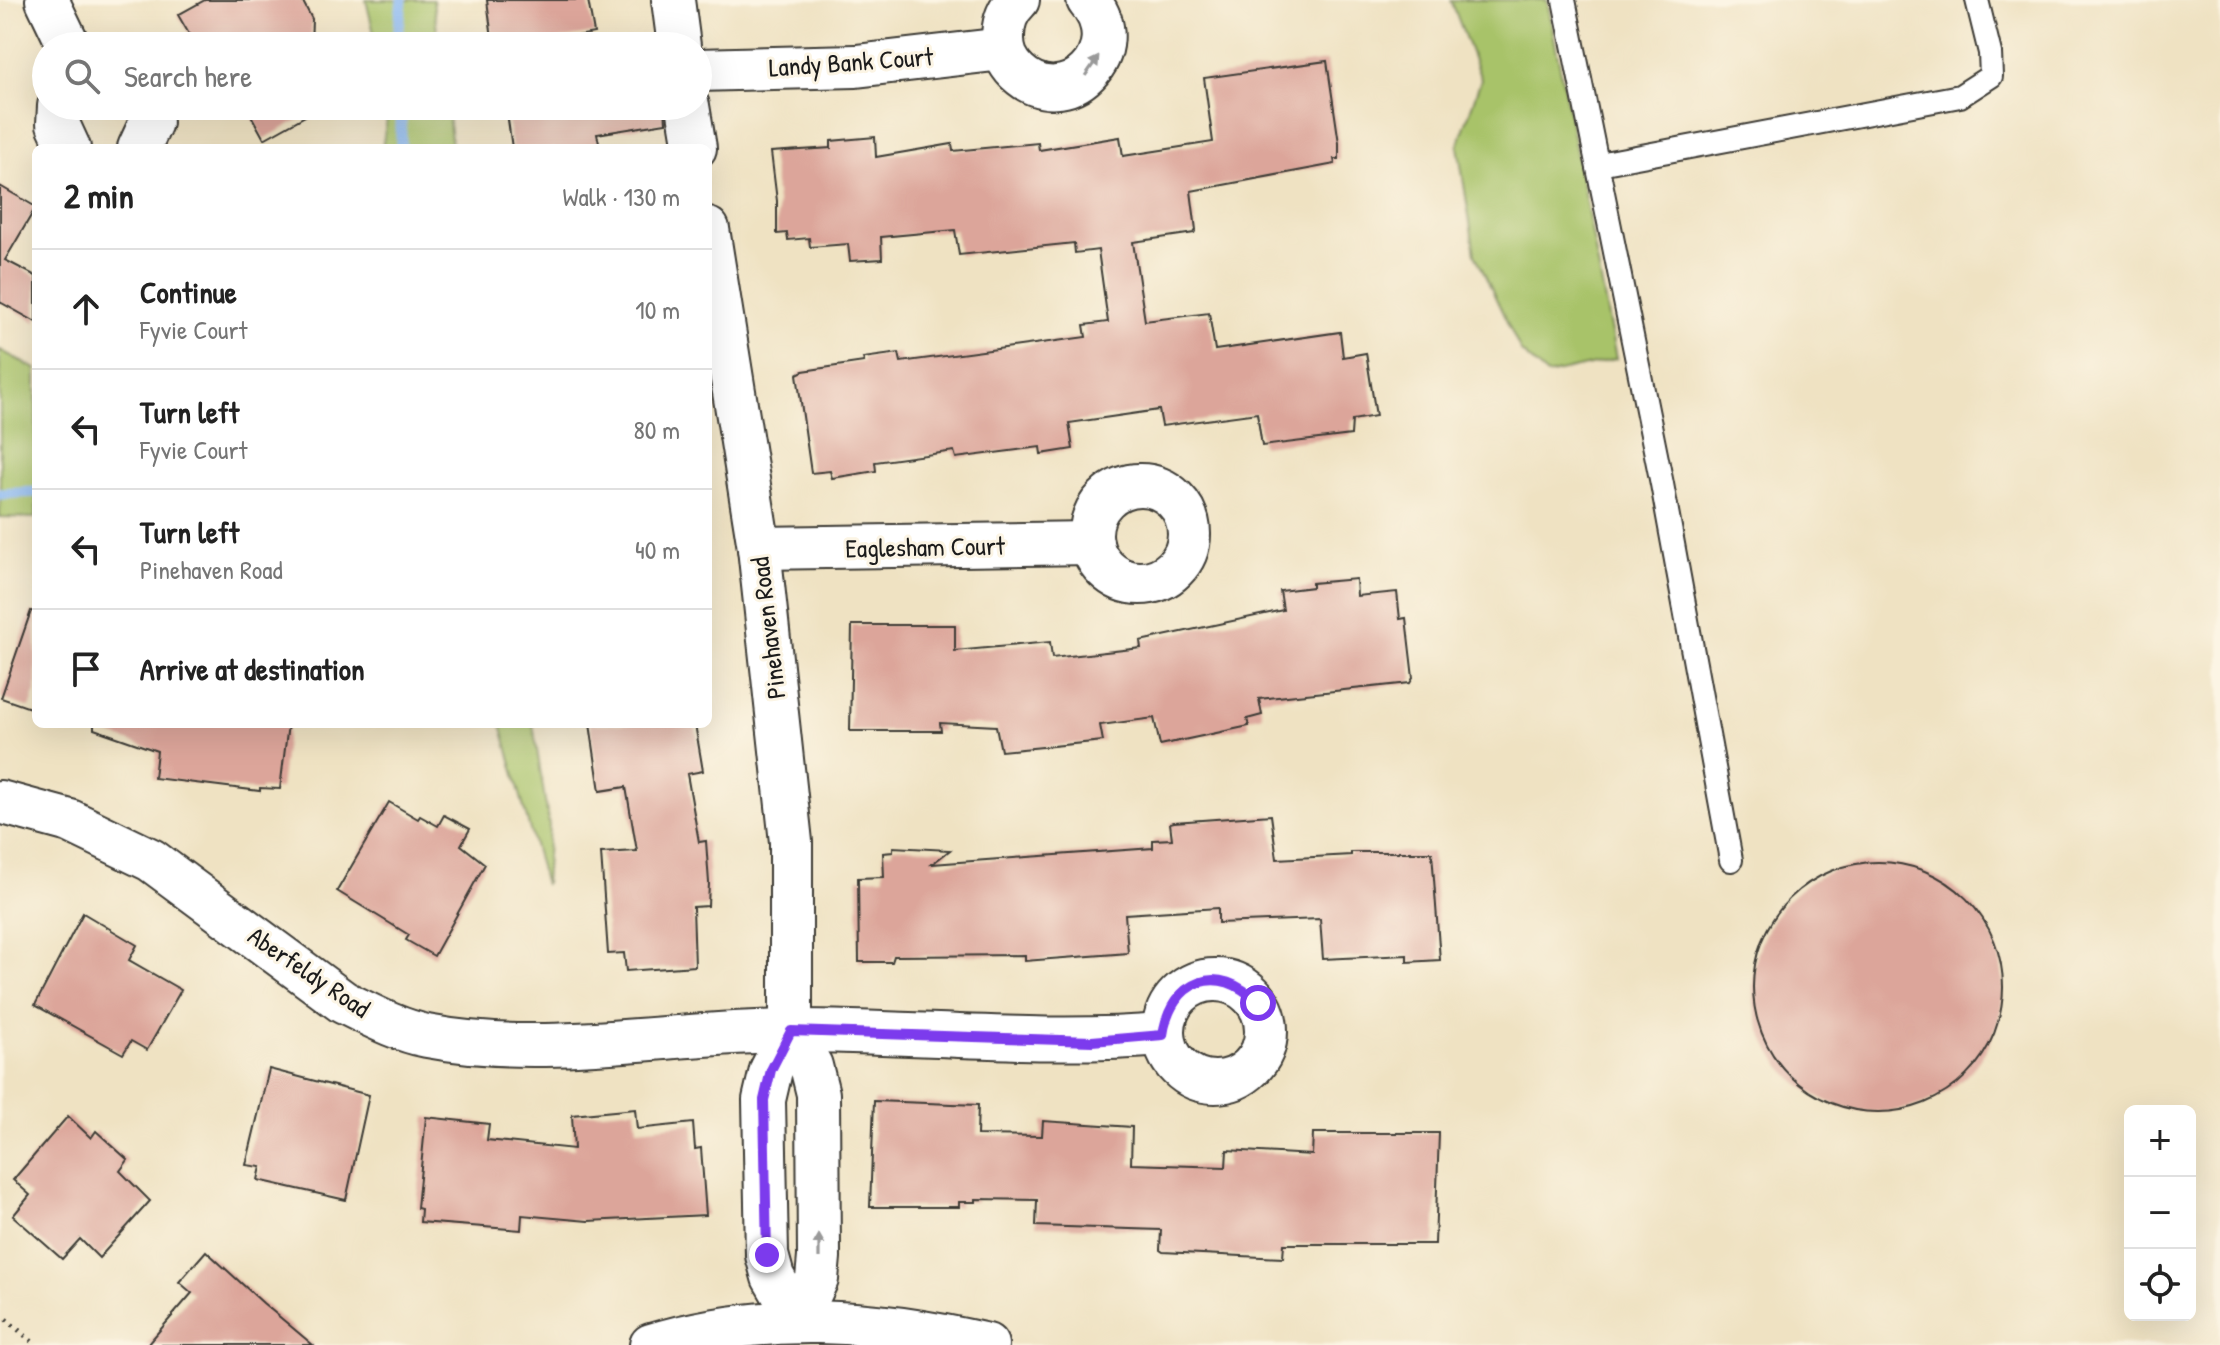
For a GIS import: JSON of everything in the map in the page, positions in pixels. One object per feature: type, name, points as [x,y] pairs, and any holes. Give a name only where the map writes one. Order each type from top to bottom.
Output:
[{"type":"street","points":[[47,0],[62,32]]},
{"type":"street","points":[[673,0],[677,32]]},
{"type":"street","points":[[1018,0],[1003,23],[1003,49],[1009,65],[1027,81],[1060,87],[1083,78],[1098,59],[1104,42],[1099,14],[1088,0]]},
{"type":"street","name":"Landy Bank Court","points":[[712,70],[856,66],[1003,49]]},
{"type":"street","points":[[58,120],[67,144]]},
{"type":"street","points":[[141,144],[151,120]]},
{"type":"street","points":[[690,120],[694,144]]},
{"type":"street","name":"Pinehaven Road","points":[[712,254],[759,548],[791,842],[791,1031],[771,1070],[764,1100],[767,1255],[773,1277],[798,1320]]},
{"type":"street","name":"Eaglesham Court","points":[[759,548],[1092,543]]},
{"type":"street","name":"Aberfeldy Road","points":[[0,802],[70,821],[151,860],[343,1002],[378,1020],[424,1035],[474,1042],[551,1044],[791,1031],[1092,1041],[1163,1035]]},
{"type":"street","points":[[651,1345],[735,1325],[798,1320],[868,1323],[987,1345]]},
{"type":"lane","points":[[1564,0],[1599,164],[1731,860]]},
{"type":"lane","points":[[1599,164],[1960,96],[1991,76],[1990,53],[1977,0]]},
{"type":"path","points":[[0,1314],[36,1345]]},
{"type":"green space","points":[[366,0],[433,0],[437,32],[374,32]]},
{"type":"green space","points":[[1451,0],[1547,0],[1616,359],[1547,375],[1521,352],[1475,254],[1458,146],[1481,79]]},
{"type":"green space","points":[[387,120],[449,120],[452,144],[383,144]]},
{"type":"green space","points":[[0,350],[32,367],[32,518],[0,517]]},
{"type":"green space","points":[[502,728],[534,728],[549,826],[545,885]]},
{"type":"building","points":[[205,0],[302,0],[312,19],[312,32],[188,32],[178,15]]},
{"type":"building","points":[[487,0],[588,0],[594,32],[491,32]]},
{"type":"building","points":[[1327,61],[1339,143],[1339,159],[1334,159],[1335,164],[1191,191],[1194,233],[1133,242],[1145,321],[1209,313],[1215,350],[1340,332],[1343,357],[1366,353],[1376,416],[1352,420],[1351,435],[1262,446],[1257,413],[1162,426],[1159,410],[1069,423],[1073,449],[1041,454],[1040,447],[956,458],[954,451],[875,462],[876,471],[832,478],[830,471],[811,473],[797,374],[899,353],[901,362],[1086,337],[1084,325],[1108,322],[1098,250],[1075,253],[1074,243],[959,255],[955,230],[881,237],[882,259],[850,261],[848,244],[810,247],[809,238],[788,240],[787,233],[777,234],[777,201],[771,152],[831,148],[831,141],[875,137],[876,157],[952,144],[953,151],[1038,143],[1039,150],[1120,137],[1123,156],[1213,142],[1204,78]]},
{"type":"building","points":[[254,120],[298,120],[264,139]]},
{"type":"building","points":[[508,120],[666,120],[666,123],[597,134],[599,144],[511,144]]},
{"type":"building","points":[[0,186],[32,205],[32,214],[5,260],[32,274],[32,320],[0,302]]},
{"type":"building","points":[[1356,579],[1357,596],[1397,592],[1400,619],[1406,618],[1413,678],[1410,683],[1259,699],[1262,715],[1247,719],[1249,726],[1160,745],[1154,718],[1100,725],[1103,741],[1001,751],[996,726],[940,723],[941,731],[850,731],[852,625],[955,625],[955,651],[1050,642],[1052,658],[1141,648],[1140,641],[1283,610],[1280,591],[1312,587],[1312,583]]},
{"type":"building","points":[[31,611],[32,611],[30,708],[1,698]]},
{"type":"building","points":[[288,728],[280,789],[260,788],[260,791],[154,778],[157,751],[94,729]]},
{"type":"building","points":[[591,728],[696,728],[703,771],[687,774],[699,842],[706,841],[709,883],[708,906],[693,907],[695,966],[626,971],[624,953],[608,954],[601,853],[637,851],[626,787],[600,791]]},
{"type":"building","points":[[389,802],[418,819],[420,816],[438,826],[444,815],[470,829],[461,845],[485,864],[434,956],[406,940],[409,935],[337,891]]},
{"type":"building","points":[[1271,815],[1277,859],[1351,855],[1351,852],[1432,852],[1440,960],[1407,962],[1407,955],[1323,959],[1320,919],[1218,923],[1218,908],[1125,914],[1128,953],[1025,961],[1025,955],[894,956],[892,962],[859,962],[858,878],[884,877],[883,853],[893,852],[893,847],[950,850],[932,864],[1153,848],[1153,840],[1172,839],[1170,823]]},
{"type":"building","points":[[1878,862],[1914,867],[1937,877],[1957,890],[1975,908],[1998,951],[2003,987],[1998,1023],[1988,1046],[1975,1066],[1957,1084],[1914,1107],[1878,1112],[1842,1107],[1819,1097],[1799,1084],[1781,1066],[1758,1023],[1753,987],[1758,951],[1768,928],[1781,908],[1799,890],[1842,867]]},
{"type":"building","points":[[83,913],[137,945],[129,960],[181,990],[147,1050],[131,1041],[123,1054],[35,1005]]},
{"type":"building","points":[[269,1069],[369,1095],[346,1200],[258,1180],[261,1167],[246,1165]]},
{"type":"building","points":[[874,1101],[978,1105],[977,1135],[1042,1136],[1043,1121],[1132,1127],[1131,1164],[1226,1167],[1227,1150],[1312,1155],[1313,1133],[1439,1133],[1435,1244],[1284,1244],[1283,1258],[1163,1252],[1160,1250],[1161,1230],[1036,1226],[1037,1200],[976,1199],[976,1202],[959,1202],[959,1207],[870,1207]]},
{"type":"building","points":[[635,1109],[637,1129],[693,1123],[695,1149],[701,1148],[706,1215],[588,1221],[522,1215],[521,1230],[420,1222],[421,1209],[417,1208],[426,1117],[489,1124],[487,1140],[574,1149],[572,1115]]},
{"type":"building","points":[[68,1116],[91,1138],[96,1131],[128,1160],[120,1171],[150,1201],[99,1258],[80,1239],[62,1259],[13,1216],[30,1195],[13,1180]]},
{"type":"building","points":[[206,1251],[313,1345],[147,1345],[192,1293],[179,1282]]},
{"type":"waterway","points":[[399,32],[402,0]]},
{"type":"waterway","points":[[401,120],[401,144]]},
{"type":"waterway","points":[[0,494],[32,492]]},
{"type":"route","points":[[767,1255],[764,1100],[771,1070],[791,1031],[1092,1041],[1163,1035],[1167,1013],[1179,994],[1193,984],[1210,980],[1231,983],[1246,990],[1258,1003]]}]
